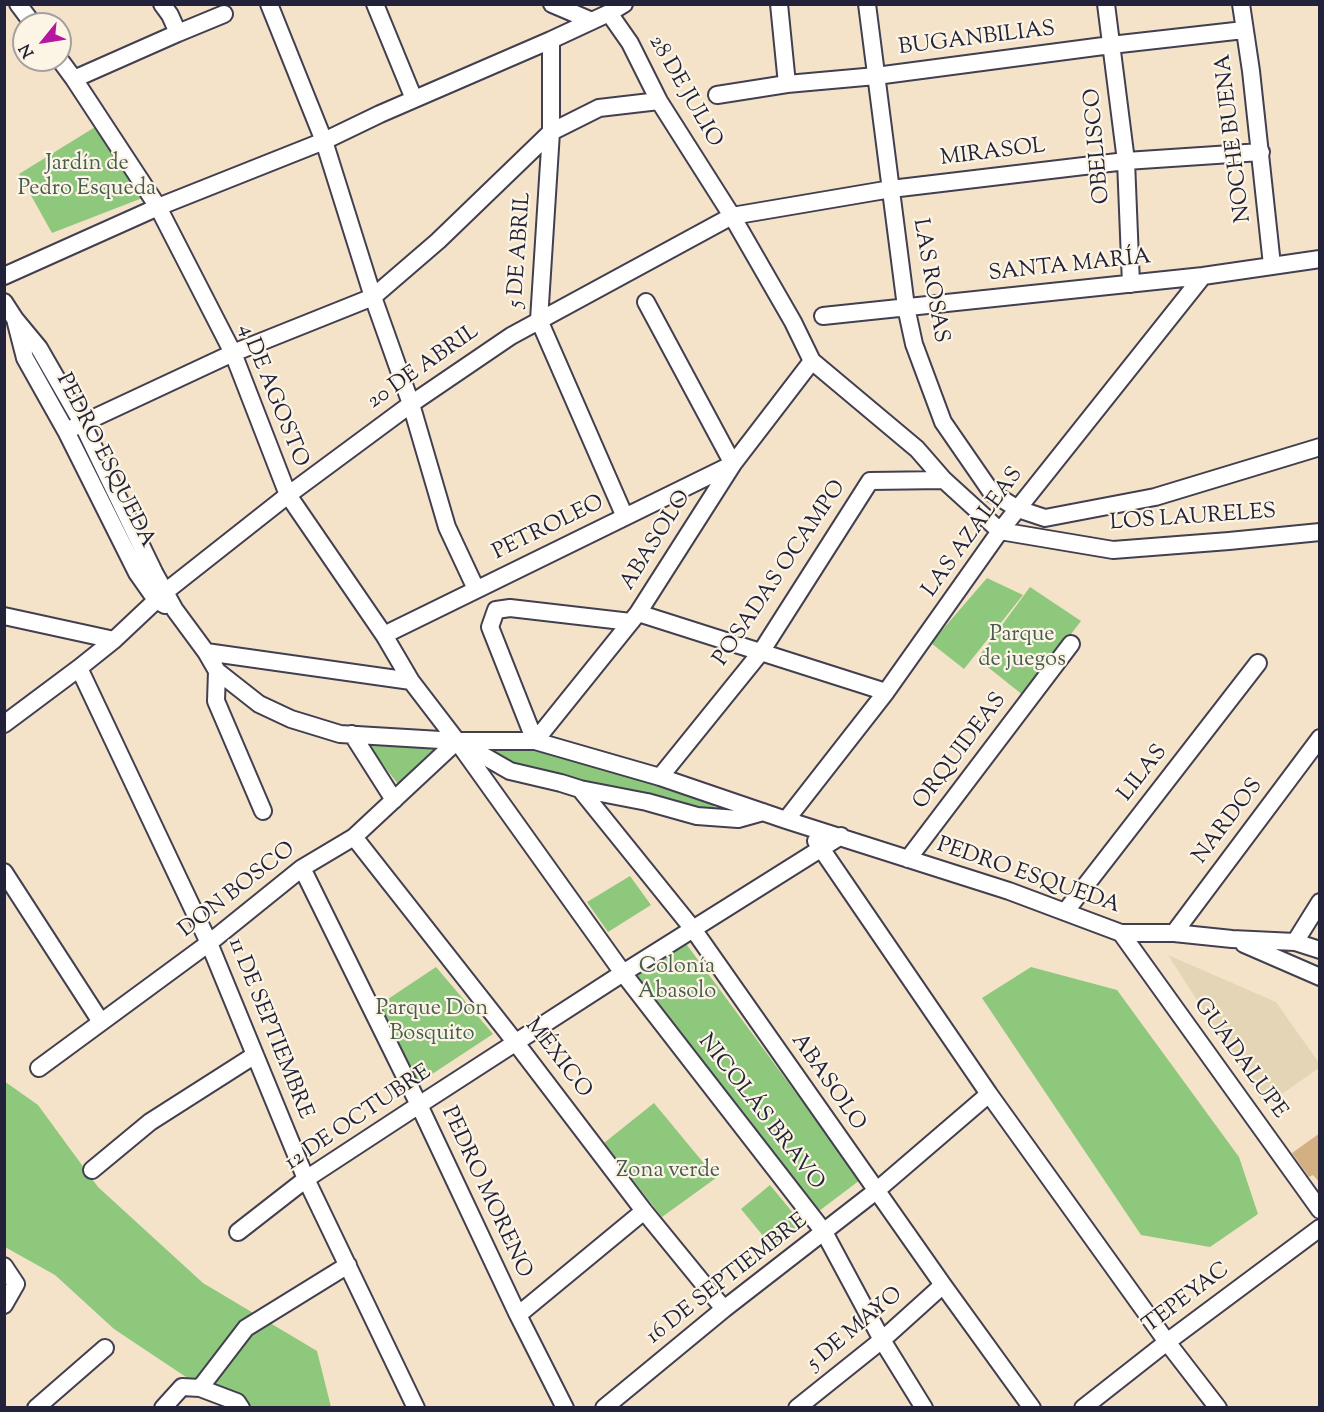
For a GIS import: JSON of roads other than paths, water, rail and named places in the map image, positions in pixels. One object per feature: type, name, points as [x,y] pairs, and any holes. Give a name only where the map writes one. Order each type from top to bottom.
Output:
[{"type":"street","points":[[162,4],[178,33]]},
{"type":"street","points":[[269,4],[324,141],[373,297],[411,404],[447,527],[476,589]]},
{"type":"street","points":[[375,4],[414,99]]},
{"type":"street","points":[[552,4],[592,21]]},
{"type":"street","points":[[4,276],[158,207],[324,141],[551,40],[624,4]]},
{"type":"street","points":[[779,4],[787,84]]},
{"type":"street","name":"LAS ROSAS","points":[[867,4],[906,307],[914,344],[943,422],[992,493],[1017,509],[1045,518],[1155,497],[1320,447]]},
{"type":"street","name":"OBELISCO","points":[[1106,4],[1126,161],[1131,284]]},
{"type":"street","name":"NOCHE BUENA","points":[[1241,4],[1261,152],[1272,265]]},
{"type":"street","name":"28 DE JULIO","points":[[609,13],[630,43],[659,102],[732,216],[793,322],[812,361],[917,449],[944,480],[1000,531]]},
{"type":"street","points":[[74,79],[224,14]]},
{"type":"street","name":"BUGANBILIAS","points":[[717,95],[787,84],[876,76],[1244,30]]},
{"type":"street","name":"5 DE ABRIL","points":[[551,40],[551,132],[539,320],[625,518]]},
{"type":"street","name":"4 DE AGOSTO","points":[[69,72],[158,207],[233,353],[288,495],[384,635],[411,681],[457,741]]},
{"type":"street","points":[[66,431],[233,353],[373,297],[438,242],[551,132],[599,108],[659,102]]},
{"type":"street","name":"MIRASOL","points":[[732,216],[891,189],[1126,161],[1261,152]]},
{"type":"street","name":"20 DE ABRIL","points":[[4,724],[114,640],[161,596],[288,495],[411,404],[511,336],[732,216]]},
{"type":"street","name":"SANTA MARÍA","points":[[824,316],[1203,276],[1320,259]]},
{"type":"street","name":"LAS AZALEAS","points":[[786,820],[886,692],[1000,531],[1203,276]]},
{"type":"street","name":"PEDRO ESQUEDA","points":[[4,302],[39,348],[82,423],[161,596]]},
{"type":"street","points":[[646,302],[733,464]]},
{"type":"street","name":"PEDRO ESQUEDA","points":[[15,319],[25,358],[66,431],[136,573],[175,610],[217,671],[260,704],[291,719],[340,734],[457,741],[535,741],[660,777],[1009,891],[1121,933],[1174,933],[1295,942],[1320,950]]},
{"type":"street","name":"ABASOLO","points":[[535,741],[635,618],[733,464],[812,361]]},
{"type":"street","name":"PETROLEO","points":[[384,635],[733,464]]},
{"type":"street","name":"POSADAS OCAMPO","points":[[660,777],[761,652],[870,482],[944,480]]},
{"type":"street","name":"LOS LAURELES","points":[[1000,531],[1113,550],[1229,542],[1320,532]]},
{"type":"street","points":[[535,741],[490,627],[496,610],[510,608],[635,618],[761,652],[886,692]]},
{"type":"street","points":[[4,616],[114,640]]},
{"type":"street","name":"ORQUIDEAS","points":[[908,859],[1071,644]]},
{"type":"street","points":[[206,652],[411,681]]},
{"type":"street","name":"LILAS","points":[[1065,912],[1258,663]]},
{"type":"street","name":"11 DE SEPTIEMBRE","points":[[79,668],[209,943],[306,1179],[416,1407]]},
{"type":"street","points":[[217,671],[216,701],[263,811]]},
{"type":"street","points":[[352,734],[394,800]]},
{"type":"street","name":"NARDOS","points":[[1174,933],[1320,738]]},
{"type":"street","name":"PEDRO ESQUEDA","points":[[457,741],[510,771],[580,789],[647,802],[697,816],[738,819],[763,812]]},
{"type":"street","name":"DON BOSCO","points":[[39,1068],[209,943],[302,868],[354,837],[457,741]]},
{"type":"street","name":"NICOLÁS BRAVO","points":[[457,741],[623,973],[824,1232],[882,1340],[924,1407]]},
{"type":"street","name":"ABASOLO","points":[[580,789],[693,929],[876,1191],[1032,1407]]},
{"type":"street","points":[[806,826],[989,1094],[1167,1341],[1218,1407]]},
{"type":"street","name":"12 DE OCTUBRE","points":[[238,1232],[306,1179],[623,973],[841,836]]},
{"type":"street","name":"MÉXICO","points":[[354,837],[644,1211],[724,1309]]},
{"type":"street","name":"PEDRO MORENO","points":[[302,868],[419,1105],[518,1315],[565,1407]]},
{"type":"street","points":[[4,872],[101,1022]]},
{"type":"street","points":[[1295,942],[1320,902]]},
{"type":"street","name":"GUADALUPE","points":[[1121,933],[1320,1210]]},
{"type":"street","points":[[1232,939],[1320,977]]},
{"type":"street","points":[[92,1170],[150,1122],[255,1055]]},
{"type":"street","name":"16 DE SEPTIEMBRE","points":[[603,1407],[876,1191],[989,1094]]},
{"type":"street","points":[[518,1315],[644,1211]]},
{"type":"street","name":"TEPEYAC","points":[[1083,1407],[1167,1341],[1320,1228]]},
{"type":"street","points":[[200,1388],[246,1328],[348,1265]]},
{"type":"street","points":[[4,1266],[16,1284],[4,1305]]},
{"type":"street","name":"5 DE MAYO","points":[[797,1407],[882,1340],[943,1285]]},
{"type":"street","points":[[36,1407],[105,1348]]},
{"type":"street","points":[[163,1407],[182,1387],[200,1388],[237,1402],[241,1407]]},
{"type":"park label","name":"Jardín de Pedro Esqueda","points":[[87,178]]},
{"type":"park label","name":"Parque de juegos","points":[[1022,648]]},
{"type":"park label","name":"Colonía Abasolo","points":[[677,980]]},
{"type":"park label","name":"Parque Don Bosquito","points":[[432,1022]]},
{"type":"park label","name":"Zona verde","points":[[668,1172]]}]
